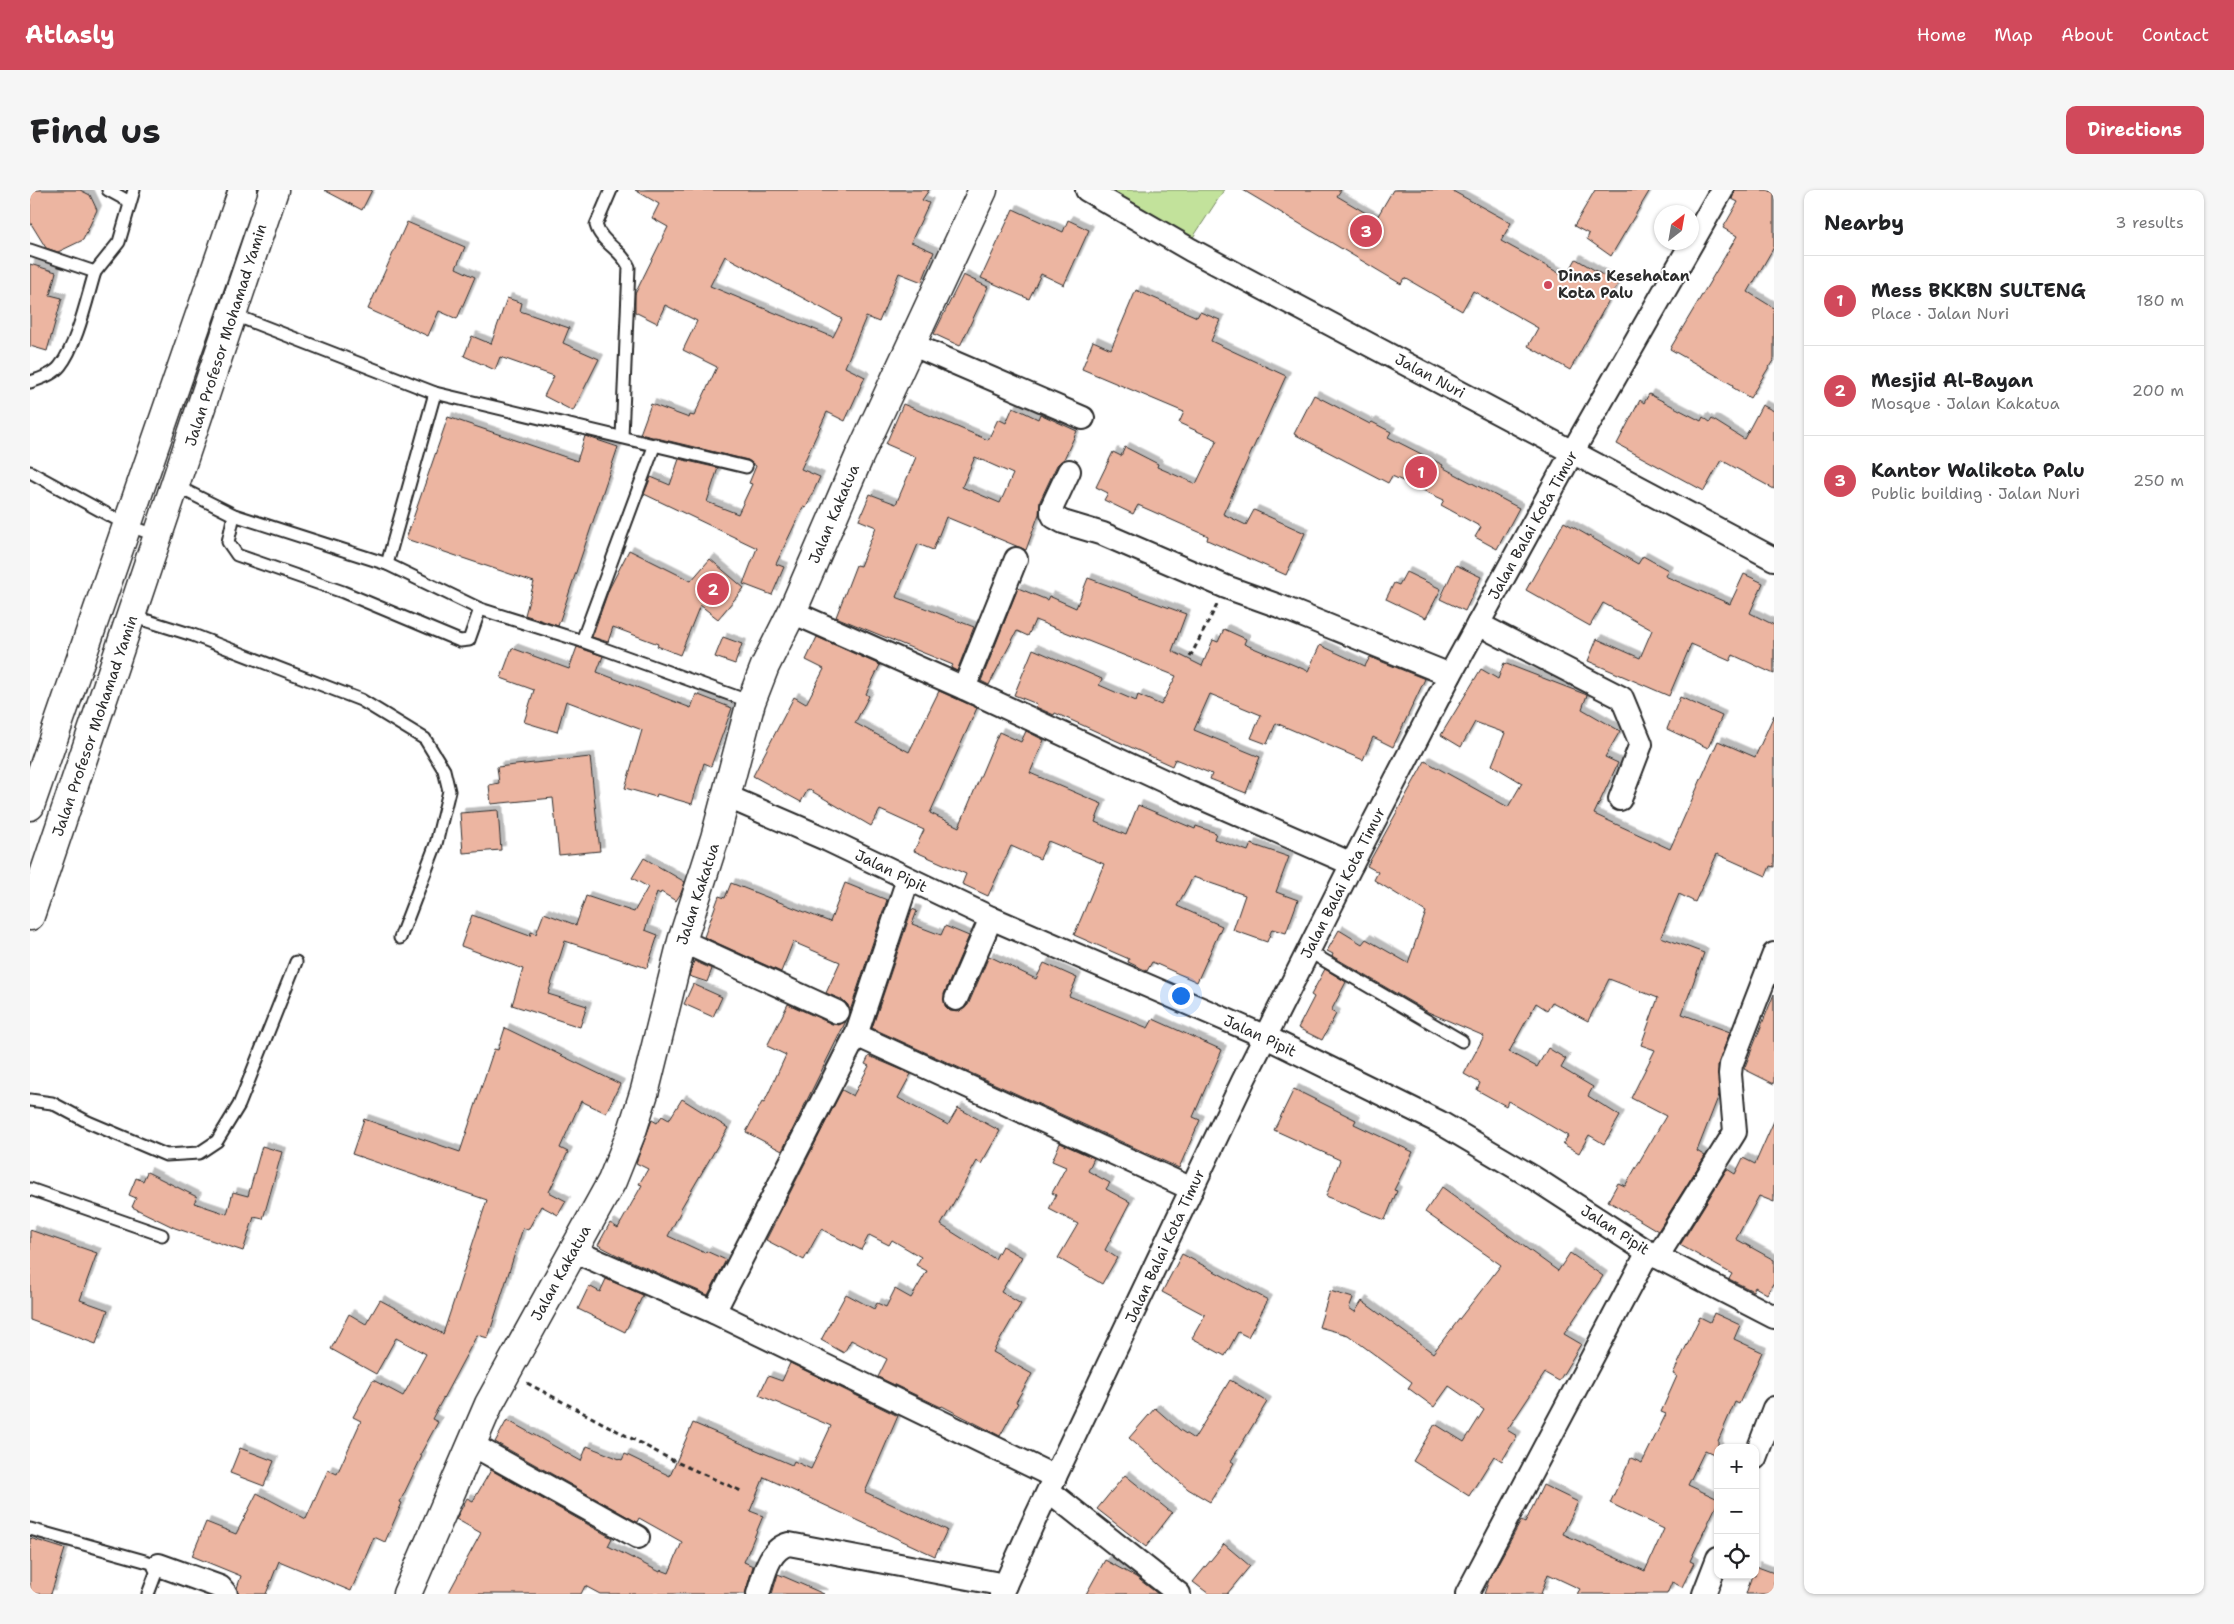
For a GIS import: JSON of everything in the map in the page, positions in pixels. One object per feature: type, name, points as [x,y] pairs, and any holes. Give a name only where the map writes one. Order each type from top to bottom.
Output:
[{"type":"street","name":"Jalan Profesor Mohamad Yamin","points":[[32,795],[128,525],[242,190]]},
{"type":"street","name":"Jalan Profesor Mohamad Yamin","points":[[30,916],[274,190]]},
{"type":"street","name":"Jalan Kakatua","points":[[407,1594],[471,1444],[506,1372],[612,1181],[632,1131],[656,1051],[682,941],[715,838],[751,702],[764,666],[792,612],[859,457],[983,190]]},
{"type":"street","name":"Jalan Nuri","points":[[1087,190],[1191,250],[1774,559]]},
{"type":"street","name":"Jalan Balai Kota Timur","points":[[1003,1589],[1192,1189],[1352,864],[1450,675],[1573,451],[1722,190]]},
{"type":"street","points":[[911,344],[1083,418]]},
{"type":"street","points":[[1069,470],[1054,501],[1052,513],[1054,517],[1063,522],[1103,534],[1226,587],[1279,606],[1450,675]]},
{"type":"street","points":[[964,688],[1016,559]]},
{"type":"street","points":[[792,612],[964,688],[1172,785],[1352,864]]},
{"type":"street","points":[[1478,624],[1622,698],[1641,744],[1620,799]]},
{"type":"street","points":[[32,795],[69,801]]},
{"type":"street","name":"Jalan Pipit","points":[[726,796],[828,840],[991,918],[1266,1037],[1439,1122],[1534,1178],[1652,1254],[1774,1317]]},
{"type":"street","points":[[714,1312],[856,1035],[908,879]]},
{"type":"street","points":[[956,999],[991,918]]},
{"type":"street","points":[[682,941],[837,1012]]},
{"type":"street","points":[[1467,1594],[1652,1254],[1735,1132],[1730,1074],[1731,1065],[1774,954]]},
{"type":"street","points":[[856,1035],[1192,1189]]},
{"type":"street","points":[[574,1251],[714,1312],[1052,1484],[1179,1594]]},
{"type":"street","points":[[1759,1447],[1774,1408]]},
{"type":"street","points":[[471,1444],[638,1537]]},
{"type":"street","points":[[758,1594],[773,1555],[781,1546],[789,1544],[1003,1589]]},
{"type":"street","points":[[159,1565],[220,1587],[226,1594]]},
{"type":"street","points":[[1704,1594],[1714,1568]]},
{"type":"lane","points":[[108,190],[130,202]]},
{"type":"lane","points":[[30,382],[42,378],[59,368],[69,352],[95,272],[120,242],[134,190]]},
{"type":"lane","points":[[612,190],[596,225],[598,234],[626,259],[629,267],[622,438]]},
{"type":"lane","points":[[30,250],[95,272]]},
{"type":"lane","points":[[232,314],[435,394],[655,444],[746,467]]},
{"type":"lane","points":[[387,564],[435,394]]},
{"type":"lane","points":[[582,641],[655,444]]},
{"type":"lane","points":[[30,472],[128,525],[159,536]]},
{"type":"lane","points":[[176,486],[234,515],[387,564],[480,609],[582,641],[751,702]]},
{"type":"lane","points":[[234,515],[228,542],[237,555],[343,592],[460,641],[469,640],[480,609]]},
{"type":"lane","points":[[132,616],[193,635],[361,700],[425,739],[444,770],[449,791],[436,844],[400,938]]},
{"type":"lane","points":[[1308,951],[1462,1041]]},
{"type":"lane","points":[[30,1100],[52,1103],[88,1122],[166,1155],[199,1153],[217,1141],[239,1105],[296,962]]},
{"type":"lane","points":[[30,1189],[162,1235]]},
{"type":"lane","points":[[30,1529],[159,1565],[148,1594]]},
{"type":"path","points":[[1190,657],[1226,587]]},
{"type":"path","points":[[506,1372],[674,1461],[741,1492]]},
{"type":"green space","points":[[1082,190],[1224,190],[1188,245]]},
{"type":"building","points":[[30,190],[80,190],[90,195],[97,210],[83,240],[58,252],[46,248],[30,222]]},
{"type":"building","points":[[324,190],[372,190],[362,210]]},
{"type":"building","points":[[635,190],[929,190],[922,200],[929,203],[911,242],[934,252],[922,282],[899,273],[879,322],[866,317],[845,367],[865,377],[845,421],[827,412],[801,469],[820,477],[806,508],[803,507],[776,564],[784,567],[772,595],[743,584],[757,548],[644,494],[651,477],[670,485],[679,459],[718,468],[707,502],[738,514],[752,484],[749,483],[756,466],[748,460],[640,434],[651,404],[689,418],[690,415],[694,416],[717,367],[683,350],[697,321],[665,305],[657,323],[635,312],[635,294],[668,227],[652,218],[659,204]],"holes":[[[725,256],[842,319],[833,337],[710,286]]]},
{"type":"building","points":[[1243,190],[1341,190],[1337,196],[1376,219],[1393,190],[1451,190],[1511,223],[1501,241],[1566,277],[1576,259],[1618,284],[1570,370],[1528,346],[1538,328],[1473,291],[1462,311],[1405,278],[1401,284]]},
{"type":"building","points":[[1595,190],[1650,190],[1611,256],[1587,239],[1589,234],[1574,226]]},
{"type":"building","points":[[1735,190],[1768,190],[1774,193],[1774,247],[1748,292],[1774,308],[1774,359],[1750,398],[1732,387],[1733,385],[1670,349],[1737,236],[1723,228],[1738,202],[1732,199]]},
{"type":"building","points":[[1013,209],[1063,232],[1068,220],[1089,230],[1064,285],[1041,274],[1029,299],[981,278]]},
{"type":"building","points":[[407,222],[465,247],[456,268],[475,277],[457,319],[439,311],[428,336],[368,309]]},
{"type":"building","points":[[30,264],[56,272],[50,295],[62,298],[47,351],[30,346]]},
{"type":"building","points":[[963,275],[988,287],[960,346],[934,334]]},
{"type":"building","points":[[1136,290],[1197,317],[1200,312],[1220,320],[1211,341],[1286,376],[1223,514],[1246,525],[1254,510],[1305,533],[1286,575],[1207,540],[1208,536],[1138,505],[1133,514],[1104,500],[1108,493],[1096,487],[1113,452],[1121,456],[1125,447],[1158,464],[1157,467],[1196,484],[1217,440],[1179,423],[1184,412],[1082,369],[1093,341],[1111,349]]},
{"type":"building","points":[[507,298],[522,303],[520,311],[569,328],[563,343],[599,359],[573,411],[544,396],[554,376],[500,357],[495,370],[464,356],[472,336],[491,344]]},
{"type":"building","points":[[1649,394],[1701,421],[1703,417],[1710,422],[1712,419],[1744,439],[1762,405],[1774,411],[1774,489],[1721,460],[1704,491],[1617,444],[1640,400],[1644,403]]},
{"type":"building","points":[[1314,395],[1370,424],[1372,422],[1391,432],[1388,437],[1443,465],[1442,467],[1519,508],[1497,549],[1475,537],[1481,527],[1441,505],[1444,500],[1392,476],[1388,483],[1294,434]]},
{"type":"building","points":[[903,404],[988,440],[998,419],[1006,423],[1013,407],[1038,419],[1040,414],[1077,431],[1064,459],[1057,465],[1040,501],[1039,514],[1026,550],[946,517],[933,550],[918,544],[896,597],[974,627],[957,671],[951,668],[953,665],[836,617],[856,565],[860,566],[876,527],[859,520],[870,494],[896,504],[916,457],[886,444]],"holes":[[[975,457],[1013,474],[1000,503],[962,487]]]},
{"type":"building","points":[[448,417],[577,461],[585,436],[618,447],[558,626],[525,615],[534,582],[406,539]]},
{"type":"building","points":[[1564,522],[1638,564],[1643,556],[1668,570],[1665,576],[1730,604],[1744,574],[1763,583],[1750,613],[1774,625],[1774,674],[1733,655],[1730,661],[1691,644],[1669,696],[1588,661],[1597,639],[1640,658],[1652,630],[1603,603],[1590,626],[1526,590]]},
{"type":"building","points":[[629,550],[691,581],[710,559],[744,588],[718,619],[700,605],[680,655],[657,646],[658,644],[613,627],[608,642],[592,637],[609,589]]},
{"type":"building","points":[[1456,565],[1481,577],[1465,611],[1440,599]]},
{"type":"building","points":[[1406,572],[1441,589],[1426,618],[1386,599],[1394,583],[1399,585]]},
{"type":"building","points":[[1088,578],[1186,614],[1172,651],[1202,666],[1213,640],[1218,642],[1224,629],[1246,639],[1244,644],[1308,671],[1320,645],[1365,666],[1370,657],[1425,679],[1393,747],[1373,737],[1363,760],[1276,723],[1267,744],[1251,738],[1261,715],[1210,694],[1194,730],[1260,757],[1246,793],[1210,779],[1212,774],[1175,759],[1172,766],[1055,713],[1054,715],[1036,707],[1037,704],[1014,695],[1033,649],[1102,679],[1099,685],[1136,701],[1138,695],[1161,705],[1176,676],[1035,620],[1028,636],[1017,631],[989,685],[981,681],[1018,588],[1047,600],[1049,596],[1076,608]]},
{"type":"building","points":[[723,637],[742,644],[735,664],[715,657]]},
{"type":"building","points":[[817,637],[880,665],[866,694],[869,696],[855,723],[909,752],[939,691],[977,708],[930,813],[959,827],[999,732],[1021,742],[1026,731],[1044,740],[1030,773],[1102,804],[1095,822],[1126,835],[1138,805],[1195,829],[1196,826],[1216,833],[1214,839],[1248,851],[1251,844],[1289,857],[1276,892],[1298,900],[1286,933],[1272,929],[1267,942],[1233,930],[1245,895],[1193,877],[1177,906],[1222,926],[1197,982],[1152,962],[1147,971],[1128,962],[1129,959],[1074,935],[1104,864],[1048,841],[1040,859],[1011,846],[988,896],[962,884],[966,874],[914,851],[924,830],[880,810],[871,826],[808,789],[801,802],[753,776],[794,697],[806,704],[824,669],[806,660]]},
{"type":"building","points":[[577,647],[603,656],[597,672],[691,708],[696,694],[732,708],[711,766],[704,763],[692,804],[657,794],[656,797],[625,788],[642,730],[566,701],[557,732],[524,722],[534,690],[501,678],[512,648],[569,669]]},
{"type":"building","points":[[1504,663],[1587,695],[1582,709],[1620,731],[1605,757],[1618,763],[1594,814],[1670,849],[1718,741],[1755,757],[1774,715],[1774,867],[1770,866],[1766,876],[1717,854],[1695,902],[1679,894],[1661,937],[1704,953],[1682,1014],[1730,1032],[1718,1064],[1719,1095],[1697,1151],[1705,1156],[1658,1231],[1608,1201],[1618,1183],[1625,1186],[1666,1116],[1631,1098],[1655,1050],[1641,1045],[1658,998],[1609,979],[1588,1021],[1552,1002],[1547,1010],[1536,1003],[1509,1052],[1537,1067],[1548,1048],[1566,1059],[1561,1068],[1593,1087],[1588,1096],[1620,1116],[1604,1144],[1589,1135],[1579,1153],[1563,1144],[1568,1136],[1508,1101],[1506,1106],[1477,1090],[1480,1083],[1464,1074],[1484,1036],[1428,1012],[1332,956],[1333,954],[1327,951],[1339,930],[1362,944],[1366,939],[1408,963],[1426,912],[1374,880],[1378,872],[1367,866],[1425,761],[1508,807],[1522,783],[1492,765],[1505,733],[1475,722],[1461,747],[1441,735],[1481,669],[1498,679]]},
{"type":"building","points":[[1680,697],[1722,716],[1708,748],[1667,729]]},
{"type":"building","points":[[590,757],[600,851],[559,855],[553,798],[491,804],[489,785],[499,783],[497,767]]},
{"type":"building","points":[[498,810],[501,850],[463,853],[460,813]]},
{"type":"building","points":[[644,858],[685,882],[681,893],[676,901],[661,892],[660,894],[657,892],[645,930],[658,935],[647,968],[565,941],[548,994],[587,1006],[580,1027],[512,1005],[523,969],[461,946],[472,915],[530,936],[531,932],[536,934],[544,913],[576,925],[586,896],[634,912],[648,887],[632,878]]},
{"type":"building","points":[[731,883],[830,922],[845,883],[887,900],[850,1011],[848,1005],[843,1000],[826,993],[840,962],[793,942],[781,972],[704,937],[719,896],[725,898]]},
{"type":"building","points":[[912,909],[917,911],[912,924],[941,935],[945,926],[969,936],[944,994],[945,1006],[950,1011],[958,1012],[968,1005],[989,956],[1036,979],[1044,963],[1077,978],[1069,996],[1148,1028],[1153,1019],[1222,1050],[1193,1117],[1200,1120],[1179,1168],[872,1028]]},
{"type":"building","points":[[694,961],[712,969],[707,982],[689,976]]},
{"type":"building","points":[[1325,969],[1346,982],[1331,1011],[1336,1014],[1322,1040],[1298,1028],[1314,997],[1311,995]]},
{"type":"building","points":[[693,984],[722,997],[713,1017],[684,1004]]},
{"type":"building","points":[[1774,994],[1774,1084],[1744,1069]]},
{"type":"building","points":[[788,1004],[832,1024],[839,1025],[846,1021],[782,1151],[746,1132],[762,1102],[764,1103],[786,1055],[767,1046]]},
{"type":"building","points":[[505,1028],[620,1084],[606,1113],[581,1101],[560,1148],[568,1152],[549,1192],[566,1201],[558,1215],[541,1206],[528,1230],[523,1228],[488,1338],[477,1335],[432,1419],[438,1422],[420,1455],[422,1456],[400,1502],[402,1503],[385,1542],[374,1537],[351,1591],[279,1561],[266,1594],[239,1594],[237,1588],[241,1576],[192,1556],[206,1522],[236,1534],[257,1493],[306,1519],[328,1470],[337,1474],[361,1421],[353,1417],[373,1380],[403,1396],[426,1354],[396,1338],[376,1374],[331,1349],[349,1314],[366,1324],[380,1300],[443,1334],[487,1200],[352,1154],[364,1119],[460,1152],[494,1049],[498,1050]]},
{"type":"building","points":[[869,1056],[911,1074],[898,1098],[948,1125],[958,1108],[1000,1131],[981,1164],[977,1161],[941,1225],[995,1259],[1002,1246],[1022,1257],[1001,1292],[1021,1304],[993,1352],[1032,1374],[1000,1436],[942,1406],[878,1377],[887,1359],[851,1340],[844,1353],[821,1340],[846,1294],[874,1309],[877,1303],[886,1307],[895,1289],[911,1298],[927,1271],[916,1265],[921,1257],[892,1240],[889,1245],[869,1235],[861,1250],[821,1229],[804,1260],[766,1240],[842,1090],[853,1096],[869,1066],[865,1064]]},
{"type":"building","points":[[1294,1089],[1356,1120],[1354,1124],[1413,1152],[1394,1190],[1397,1191],[1385,1220],[1326,1196],[1340,1160],[1274,1130]]},
{"type":"building","points":[[682,1099],[728,1128],[680,1210],[668,1236],[705,1253],[706,1251],[726,1260],[708,1295],[598,1245],[610,1223],[618,1228],[642,1185],[639,1184],[648,1169],[636,1163],[652,1120],[657,1123],[662,1116],[669,1120]]},
{"type":"building","points":[[1774,1121],[1774,1202],[1759,1196],[1736,1239],[1774,1260],[1774,1282],[1767,1294],[1755,1287],[1753,1291],[1729,1279],[1732,1274],[1680,1245],[1727,1169],[1735,1174],[1743,1158],[1755,1164]]},
{"type":"building","points":[[1060,1143],[1094,1158],[1088,1171],[1110,1183],[1106,1189],[1130,1202],[1105,1250],[1117,1258],[1102,1284],[1058,1258],[1078,1224],[1049,1209],[1056,1195],[1052,1193],[1066,1167],[1052,1161]]},
{"type":"building","points":[[262,1146],[282,1152],[263,1219],[254,1217],[243,1251],[175,1228],[132,1207],[136,1198],[129,1195],[136,1178],[143,1181],[147,1172],[197,1197],[194,1203],[227,1214],[233,1192],[248,1196]]},
{"type":"building","points":[[1442,1187],[1558,1271],[1570,1253],[1603,1276],[1564,1334],[1581,1344],[1559,1381],[1545,1373],[1507,1430],[1517,1436],[1502,1461],[1494,1456],[1469,1496],[1413,1461],[1435,1424],[1464,1442],[1484,1410],[1449,1386],[1434,1407],[1408,1388],[1412,1382],[1348,1335],[1319,1327],[1330,1291],[1353,1298],[1349,1308],[1355,1312],[1362,1301],[1433,1353],[1501,1265],[1425,1212]]},
{"type":"building","points":[[30,1230],[97,1253],[80,1300],[108,1310],[96,1344],[30,1320]]},
{"type":"building","points":[[1182,1254],[1268,1300],[1248,1337],[1238,1332],[1225,1356],[1192,1338],[1205,1315],[1162,1292]]},
{"type":"building","points":[[606,1279],[643,1295],[625,1332],[578,1309],[589,1286],[600,1292]]},
{"type":"building","points":[[1714,1313],[1740,1325],[1734,1339],[1762,1352],[1739,1404],[1735,1402],[1718,1444],[1714,1444],[1714,1454],[1705,1450],[1688,1485],[1714,1497],[1714,1510],[1690,1561],[1694,1563],[1682,1587],[1672,1582],[1667,1594],[1577,1594],[1580,1589],[1548,1574],[1541,1594],[1484,1594],[1489,1580],[1521,1521],[1525,1523],[1543,1485],[1578,1502],[1563,1534],[1645,1571],[1664,1529],[1610,1503],[1631,1458],[1642,1463],[1666,1414],[1661,1412],[1677,1376],[1673,1374],[1700,1317],[1710,1322]]},
{"type":"building","points":[[790,1363],[898,1416],[865,1492],[947,1530],[935,1556],[764,1477],[750,1511],[763,1516],[744,1562],[753,1566],[745,1594],[600,1594],[585,1586],[581,1594],[448,1594],[481,1533],[456,1519],[467,1498],[473,1501],[491,1470],[612,1538],[608,1546],[660,1572],[661,1570],[669,1573],[682,1542],[639,1518],[637,1522],[495,1442],[507,1420],[581,1461],[587,1446],[622,1460],[625,1454],[670,1476],[693,1423],[792,1465],[794,1461],[811,1469],[831,1426],[759,1395],[768,1376],[782,1381]]},
{"type":"building","points":[[1230,1380],[1267,1402],[1231,1461],[1234,1463],[1210,1502],[1188,1489],[1129,1438],[1155,1408],[1180,1430],[1194,1439]]},
{"type":"building","points":[[240,1448],[274,1461],[264,1486],[230,1473]]},
{"type":"building","points":[[1125,1475],[1172,1513],[1146,1547],[1097,1509]]},
{"type":"building","points":[[30,1538],[65,1549],[51,1594],[30,1594]]},
{"type":"building","points":[[1224,1544],[1250,1566],[1227,1594],[1209,1594],[1193,1582]]},
{"type":"building","points":[[1105,1560],[1136,1577],[1158,1594],[1086,1594]]},
{"type":"building","points":[[1759,1567],[1774,1573],[1774,1594],[1746,1594],[1751,1579],[1759,1579]]},
{"type":"building","points":[[778,1574],[824,1594],[772,1594]]},
{"type":"place","name":"Kantor Walikota Palu","points":[[1366,231]]},
{"type":"place","name":"Dinas Kesehatan Kota Palu","points":[[1548,285]]},
{"type":"place","name":"Mess BKKBN SULTENG","points":[[1421,472]]},
{"type":"place","name":"Mesjid Al-Bayan","points":[[713,589]]}]
